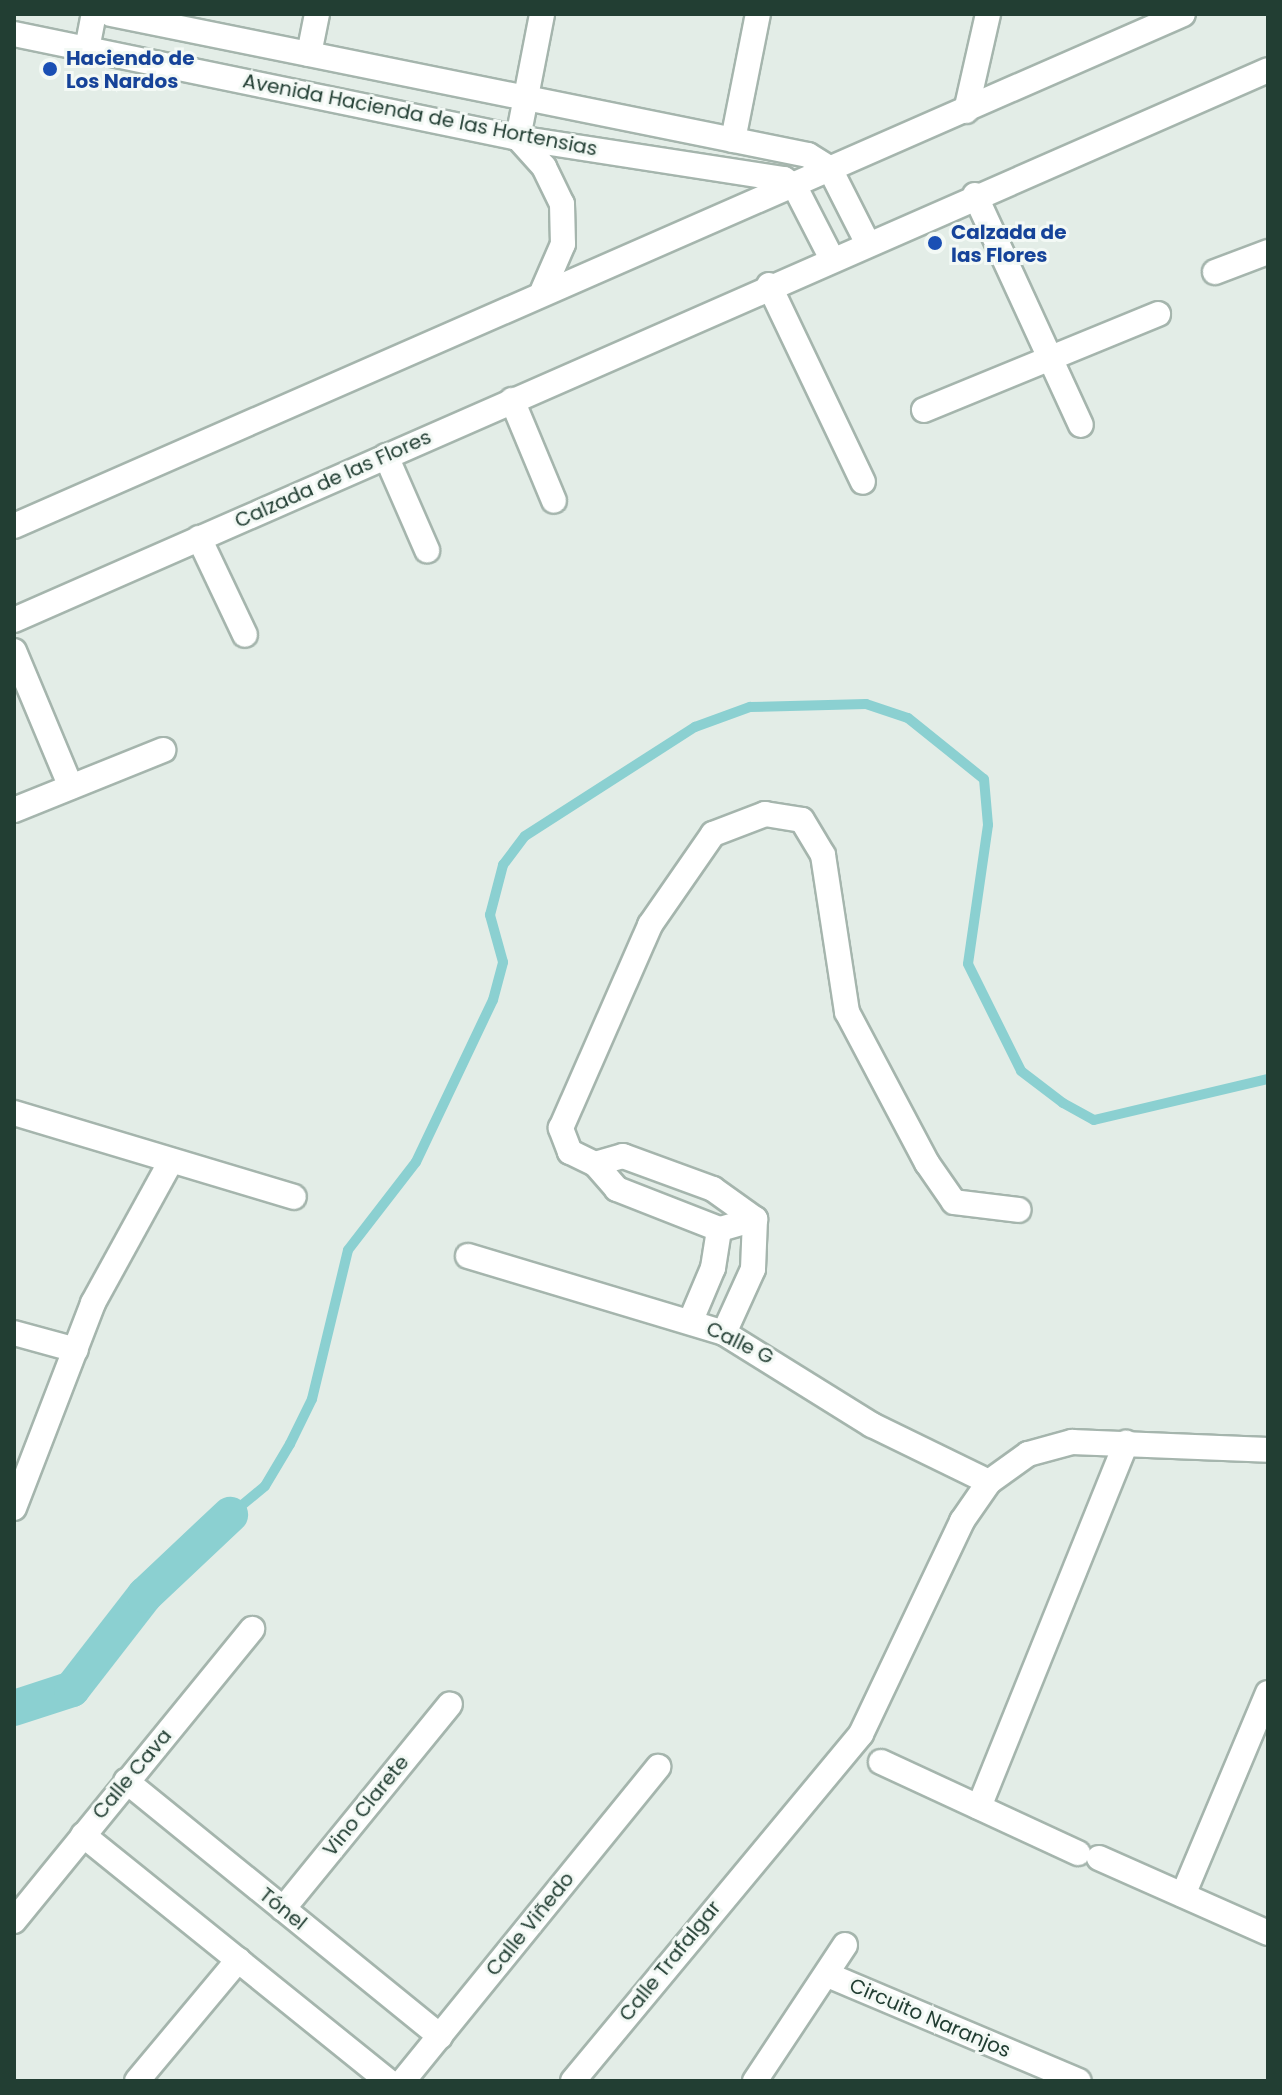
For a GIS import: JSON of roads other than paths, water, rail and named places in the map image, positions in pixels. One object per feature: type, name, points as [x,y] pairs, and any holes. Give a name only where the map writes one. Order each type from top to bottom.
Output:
[{"type":"street","points":[[87,49],[94,14]]},
{"type":"street","name":"Avenida Hacienda de las Hortensias","points":[[111,14],[808,155],[830,169]]},
{"type":"street","points":[[309,54],[317,14]]},
{"type":"street","points":[[542,14],[518,138],[544,167],[562,204],[563,244],[543,290]]},
{"type":"street","points":[[733,140],[758,14]]},
{"type":"street","points":[[966,111],[988,14]]},
{"type":"street","points":[[14,526],[543,290],[795,187],[1183,14]]},
{"type":"street","name":"Avenida Hacienda de las Hortensias","points":[[14,34],[518,138],[768,175],[795,187]]},
{"type":"street","name":"Calzada de las Flores","points":[[14,620],[866,240],[1267,74]]},
{"type":"street","points":[[830,169],[866,240]]},
{"type":"street","points":[[795,187],[831,257]]},
{"type":"street","points":[[975,195],[1081,425]]},
{"type":"street","points":[[1215,272],[1268,252]]},
{"type":"street","points":[[769,285],[863,482]]},
{"type":"street","points":[[924,410],[1158,314]]},
{"type":"street","points":[[512,400],[554,501]]},
{"type":"street","points":[[386,456],[427,550]]},
{"type":"street","points":[[199,538],[245,635]]},
{"type":"street","points":[[14,651],[71,787]]},
{"type":"street","points":[[14,810],[163,750]]},
{"type":"street","points":[[755,1219],[719,1229],[617,1189],[595,1164],[570,1152],[561,1128],[650,925],[713,834],[765,814],[802,820],[823,855],[847,1012],[927,1163],[954,1202],[1019,1210]]},
{"type":"street","points":[[14,1113],[294,1197]]},
{"type":"street","points":[[595,1164],[623,1156],[713,1189],[755,1219]]},
{"type":"street","points":[[14,1508],[114,1256],[171,1161]]},
{"type":"street","points":[[724,1333],[753,1269],[755,1219]]},
{"type":"street","points":[[691,1320],[713,1268],[719,1229]]},
{"type":"street","name":"Calle G","points":[[468,1256],[691,1320],[724,1333],[872,1425],[989,1482]]},
{"type":"street","points":[[14,1333],[76,1350]]},
{"type":"street","name":"Calle Trafalgar","points":[[573,2081],[766,1841],[861,1734],[962,1521],[989,1482],[1028,1454],[1072,1442],[1268,1450]]},
{"type":"street","points":[[979,1807],[1126,1443]]},
{"type":"street","name":"Calle Cava","points":[[14,1921],[252,1629]]},
{"type":"street","points":[[1183,1895],[1268,1693]]},
{"type":"street","name":"Vino Clarete","points":[[283,1909],[450,1704]]},
{"type":"street","points":[[881,1762],[1268,1933]]},
{"type":"street","name":"Calle Viñedo","points":[[403,2081],[658,1767]]},
{"type":"street","name":"Tónel","points":[[126,1781],[440,2036]]},
{"type":"street","points":[[83,1835],[388,2081]]},
{"type":"street","points":[[828,1975],[845,1945]]},
{"type":"street","points":[[137,2081],[238,1960]]},
{"type":"street","name":"Circuito Naranjos","points":[[755,2081],[828,1975],[1066,2079]]},
{"type":"waterway","points":[[230,1515],[265,1486],[290,1444],[312,1399],[348,1250],[416,1162],[493,1000],[503,962],[490,915],[503,865],[525,836],[695,727],[750,707],[866,704],[908,718],[984,779],[988,825],[968,964],[1021,1071],[1063,1103],[1094,1120],[1268,1079]]},
{"type":"waterway","points":[[14,1708],[72,1689],[145,1595],[230,1515]]},
{"type":"place","name":"Haciendo de Los Nardos","points":[[50,69]]},
{"type":"place","name":"Calzada de las Flores","points":[[935,243]]}]
